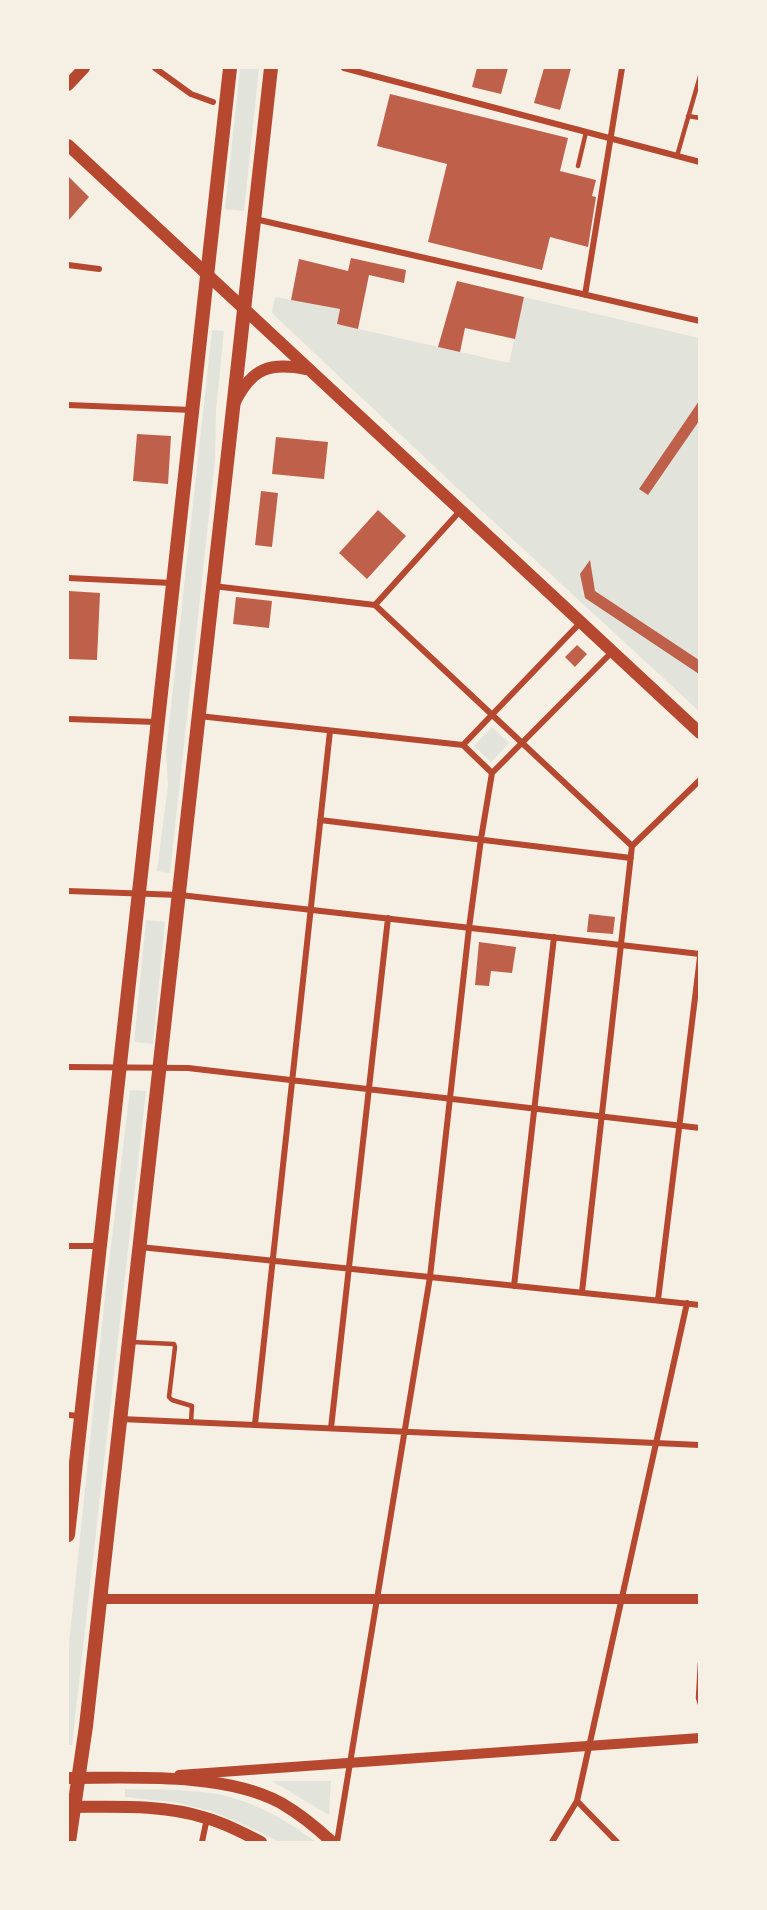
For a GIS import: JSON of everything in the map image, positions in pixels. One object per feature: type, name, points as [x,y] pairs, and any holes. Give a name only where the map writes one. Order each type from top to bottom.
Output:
[{"type":"main road","points":[[68,85],[84,68]]},
{"type":"main road","points":[[68,1535],[74,1416],[100,1246],[231,68]]},
{"type":"main road","points":[[69,1842],[73,1778],[100,1599],[271,68]]},
{"type":"main road","points":[[68,145],[699,733]]},
{"type":"main road","points":[[233,407],[242,389],[259,372],[281,365],[307,369]]},
{"type":"main road","points":[[73,1778],[141,1778],[234,1786],[280,1803],[299,1814],[334,1842]]},
{"type":"main road","points":[[71,1807],[158,1809],[207,1818],[261,1842]]},
{"type":"street","points":[[155,68],[191,94],[213,102]]},
{"type":"street","points":[[344,68],[699,162]]},
{"type":"street","points":[[585,295],[622,68]]},
{"type":"street","points":[[254,219],[699,321]]},
{"type":"street","points":[[68,265],[99,269]]},
{"type":"street","points":[[68,405],[192,410]]},
{"type":"street","points":[[375,605],[460,511]]},
{"type":"street","points":[[68,578],[172,583]]},
{"type":"street","points":[[213,586],[375,605],[632,846]]},
{"type":"street","points":[[463,745],[580,623]]},
{"type":"street","points":[[334,1842],[430,1277],[469,928],[492,773],[612,652]]},
{"type":"street","points":[[199,716],[463,745],[492,773]]},
{"type":"street","points":[[68,719],[158,722]]},
{"type":"street","points":[[255,1424],[330,731]]},
{"type":"street","points":[[582,1292],[632,846],[699,780]]},
{"type":"street","points":[[320,820],[631,858]]},
{"type":"street","points":[[68,891],[180,895],[554,937],[699,956],[658,1300]]},
{"type":"street","points":[[331,1428],[388,918]]},
{"type":"street","points":[[514,1286],[554,937]]},
{"type":"street","points":[[68,1067],[160,1067],[292,1080],[699,1128]]},
{"type":"street","points":[[68,1246],[100,1246]]},
{"type":"street","points":[[140,1247],[699,1305]]},
{"type":"street","points":[[552,1842],[578,1801],[687,1303]]},
{"type":"street","points":[[120,1419],[699,1445]]},
{"type":"street","points":[[100,1599],[699,1599]]},
{"type":"street","points":[[141,1778],[699,1738]]},
{"type":"street","points":[[578,1801],[617,1842]]},
{"type":"street","points":[[202,1842],[207,1818]]},
{"type":"lane","points":[[677,156],[699,76]]},
{"type":"lane","points":[[688,116],[699,118]]},
{"type":"lane","points":[[578,166],[586,132]]},
{"type":"lane","points":[[129,1342],[174,1344],[170,1397],[172,1400],[192,1406],[190,1422]]},
{"type":"lane","points":[[699,1663],[699,1704]]},
{"type":"shaded area","points":[[240,68],[259,68],[244,211],[225,209]]},
{"type":"shaded area","points":[[275,297],[340,309],[337,324],[509,363],[524,297],[699,338],[699,711],[456,487],[272,313]]},
{"type":"shaded area","points":[[212,330],[224,331],[216,410],[215,460],[170,873],[157,871],[168,785],[166,752]]},
{"type":"shaded area","points":[[492,727],[509,743],[491,762],[474,746]]},
{"type":"shaded area","points":[[146,920],[165,922],[153,1044],[134,1042]]},
{"type":"shaded area","points":[[130,1090],[146,1091],[72,1745],[68,1745],[68,1653],[106,1287]]},
{"type":"shaded area","points":[[272,1781],[331,1781],[329,1815]]},
{"type":"shaded area","points":[[125,1789],[193,1791],[234,1798],[277,1817],[316,1842],[278,1842],[217,1813],[180,1803],[125,1797]]},
{"type":"building","points":[[477,68],[508,68],[501,94],[472,87]]},
{"type":"building","points":[[544,68],[571,68],[560,110],[534,103]]},
{"type":"building","points":[[390,94],[568,138],[560,171],[596,180],[592,196],[596,197],[588,247],[550,237],[542,270],[428,242],[447,164],[377,146]]},
{"type":"building","points":[[68,176],[89,197],[68,221]]},
{"type":"building","points":[[351,258],[406,270],[404,283],[369,275],[358,329],[337,324],[340,309],[291,300],[299,259],[348,271]]},
{"type":"building","points":[[457,281],[524,297],[515,339],[465,328],[460,352],[438,347]]},
{"type":"building","points":[[699,401],[699,421],[648,495],[639,489]]},
{"type":"building","points":[[137,434],[171,436],[168,484],[133,481]]},
{"type":"building","points":[[276,437],[328,442],[324,479],[272,474]]},
{"type":"building","points":[[261,491],[278,493],[272,547],[255,545]]},
{"type":"building","points":[[378,510],[406,536],[367,579],[339,553]]},
{"type":"building","points":[[590,560],[595,591],[699,660],[699,674],[585,598],[580,574]]},
{"type":"building","points":[[69,591],[100,593],[97,660],[68,659]]},
{"type":"building","points":[[236,597],[272,601],[269,628],[233,624]]},
{"type":"building","points":[[577,645],[587,654],[575,667],[565,657]]},
{"type":"building","points":[[589,914],[615,917],[613,934],[587,932]]},
{"type":"building","points":[[479,942],[516,947],[512,973],[491,971],[489,986],[475,985]]}]
